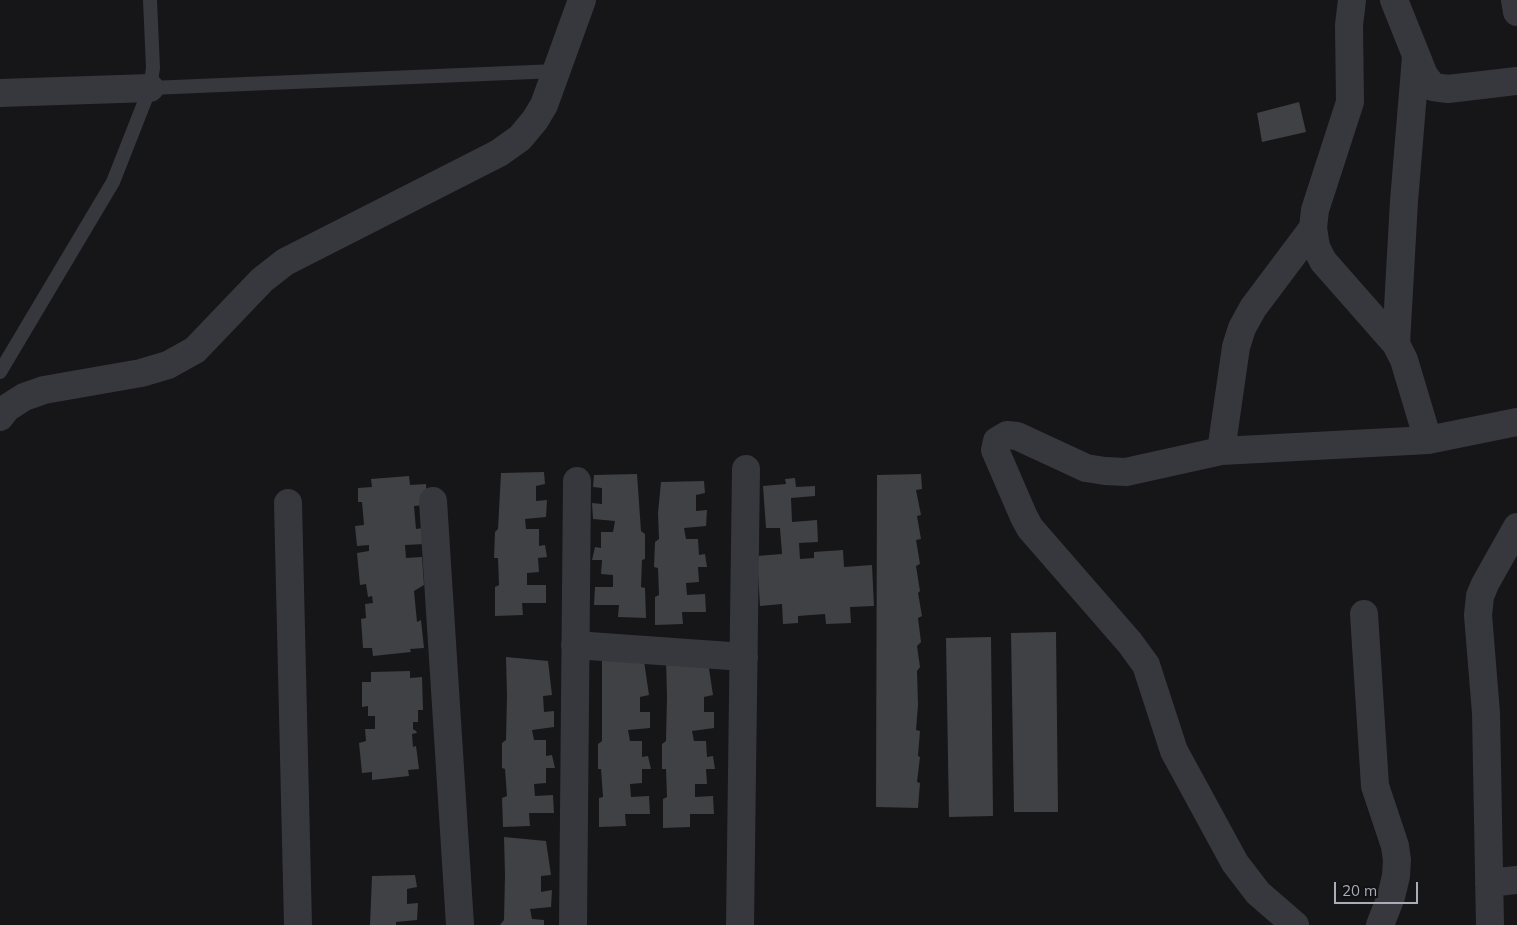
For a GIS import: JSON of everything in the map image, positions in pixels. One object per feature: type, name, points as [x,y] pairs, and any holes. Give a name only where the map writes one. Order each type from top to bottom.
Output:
[{"type":"street","points":[[0,417],[7,408],[24,397],[44,390],[141,373],[168,365],[195,350],[262,280],[285,262],[499,153],[520,138],[544,106],[582,0]]},
{"type":"street","points":[[1352,0],[1349,25],[1350,102],[1315,210],[1313,228],[1316,246],[1323,261],[1396,344],[1406,367],[1428,440]]},
{"type":"street","points":[[1394,0],[1416,57],[1433,87],[1448,89],[1517,81]]},
{"type":"street","points":[[1515,0],[1517,12]]},
{"type":"street","points":[[1396,344],[1404,201],[1416,57]]},
{"type":"street","points":[[0,93],[150,88]]},
{"type":"street","points":[[1221,451],[1236,347],[1242,328],[1253,308],[1313,228]]},
{"type":"street","points":[[1296,925],[1258,893],[1235,863],[1174,751],[1146,665],[1130,643],[1030,528],[995,450],[997,440],[1007,435],[1017,436],[1086,468],[1126,472],[1221,451],[1428,440],[1517,422]]},
{"type":"street","points":[[740,925],[746,469]]},
{"type":"street","points":[[573,925],[577,481]]},
{"type":"street","points":[[433,501],[460,925]]},
{"type":"street","points":[[288,503],[298,925]]},
{"type":"street","points":[[1490,925],[1486,713],[1478,615],[1480,596],[1485,584],[1517,526]]},
{"type":"street","points":[[1364,614],[1375,786],[1395,846],[1397,860],[1396,876],[1391,897],[1380,925]]},
{"type":"street","points":[[575,645],[744,657]]},
{"type":"street","points":[[1489,883],[1517,880]]},
{"type":"lane","points":[[0,372],[113,182],[150,88],[153,68],[150,0]]},
{"type":"lane","points":[[150,88],[557,71]]},
{"type":"building","points":[[1299,102],[1306,132],[1262,142],[1257,113]]},
{"type":"building","points":[[544,472],[545,484],[536,486],[536,501],[547,500],[546,517],[525,519],[526,529],[539,529],[539,546],[545,545],[547,557],[538,558],[539,572],[527,573],[527,585],[546,585],[546,603],[522,603],[523,615],[495,616],[495,587],[499,585],[498,558],[494,558],[495,532],[498,529],[501,473]]},
{"type":"building","points":[[637,474],[641,531],[645,534],[645,559],[642,560],[641,587],[645,588],[646,618],[618,617],[619,605],[594,605],[595,587],[613,587],[613,575],[601,574],[602,560],[592,560],[595,547],[601,548],[601,532],[613,532],[615,521],[593,519],[592,503],[602,504],[602,488],[593,487],[594,475]]},
{"type":"building","points":[[921,474],[922,489],[916,490],[921,515],[917,516],[921,539],[916,540],[920,564],[916,566],[922,616],[918,618],[921,642],[917,646],[920,667],[917,671],[918,705],[916,730],[920,731],[918,756],[920,757],[917,782],[920,783],[918,808],[876,807],[877,475]]},
{"type":"building","points":[[409,476],[410,485],[426,484],[427,505],[414,506],[416,529],[423,528],[425,544],[405,545],[406,558],[422,557],[424,585],[414,591],[417,622],[421,620],[424,648],[410,649],[411,652],[373,656],[372,648],[363,648],[361,619],[366,618],[365,604],[373,603],[372,596],[368,597],[366,584],[360,585],[357,553],[369,551],[369,545],[357,546],[355,526],[364,525],[362,502],[358,502],[358,488],[372,487],[371,479]]},
{"type":"building","points":[[795,478],[796,487],[815,486],[815,496],[791,498],[792,522],[817,520],[818,542],[799,543],[800,559],[814,558],[814,552],[843,550],[844,567],[872,565],[874,606],[850,607],[851,623],[826,624],[825,614],[798,616],[798,623],[783,624],[782,604],[760,606],[757,556],[782,554],[780,528],[766,528],[763,486],[786,484],[785,479]]},
{"type":"building","points":[[704,481],[705,493],[696,495],[696,511],[707,510],[706,526],[684,528],[686,539],[698,539],[699,555],[705,554],[707,567],[698,567],[699,582],[686,583],[687,595],[705,594],[706,612],[682,612],[683,624],[655,625],[655,597],[659,595],[658,568],[654,567],[655,542],[659,539],[658,513],[661,482]]},
{"type":"building","points":[[1056,632],[1058,812],[1014,812],[1011,633]]},
{"type":"building","points":[[991,637],[993,816],[949,817],[946,638]]},
{"type":"building","points":[[506,657],[548,661],[552,695],[543,696],[544,712],[554,711],[554,727],[532,730],[534,740],[546,740],[546,756],[552,755],[555,768],[546,768],[546,783],[534,784],[535,796],[553,795],[554,813],[529,813],[530,826],[503,827],[502,798],[507,796],[505,769],[502,768],[502,743],[506,740]]},
{"type":"building","points":[[602,657],[644,661],[649,695],[640,697],[640,712],[650,712],[650,728],[628,730],[630,741],[642,741],[642,757],[648,756],[651,769],[642,769],[642,783],[630,784],[631,797],[649,796],[650,814],[625,814],[626,826],[599,827],[599,798],[603,797],[601,769],[598,769],[598,744],[602,741]]},
{"type":"building","points":[[666,658],[708,662],[713,695],[704,697],[704,712],[714,712],[714,728],[692,731],[694,741],[706,741],[707,757],[713,756],[715,769],[706,769],[707,784],[695,784],[695,797],[713,796],[714,814],[690,814],[690,827],[663,828],[663,799],[667,797],[666,769],[662,769],[662,744],[666,741]]},
{"type":"building","points":[[410,671],[410,678],[422,677],[423,710],[418,710],[418,722],[413,722],[413,729],[417,733],[412,734],[413,747],[416,746],[419,769],[408,770],[409,776],[372,780],[372,772],[362,773],[359,743],[366,741],[365,729],[375,729],[375,716],[368,716],[368,706],[362,707],[362,682],[371,682],[371,672]]},
{"type":"building","points":[[504,837],[546,841],[551,875],[541,876],[541,892],[552,890],[551,907],[530,909],[532,919],[544,920],[544,925],[500,925],[504,920]]},
{"type":"building","points":[[415,875],[417,887],[407,889],[407,904],[418,903],[417,920],[396,922],[396,925],[370,925],[372,876]]}]
